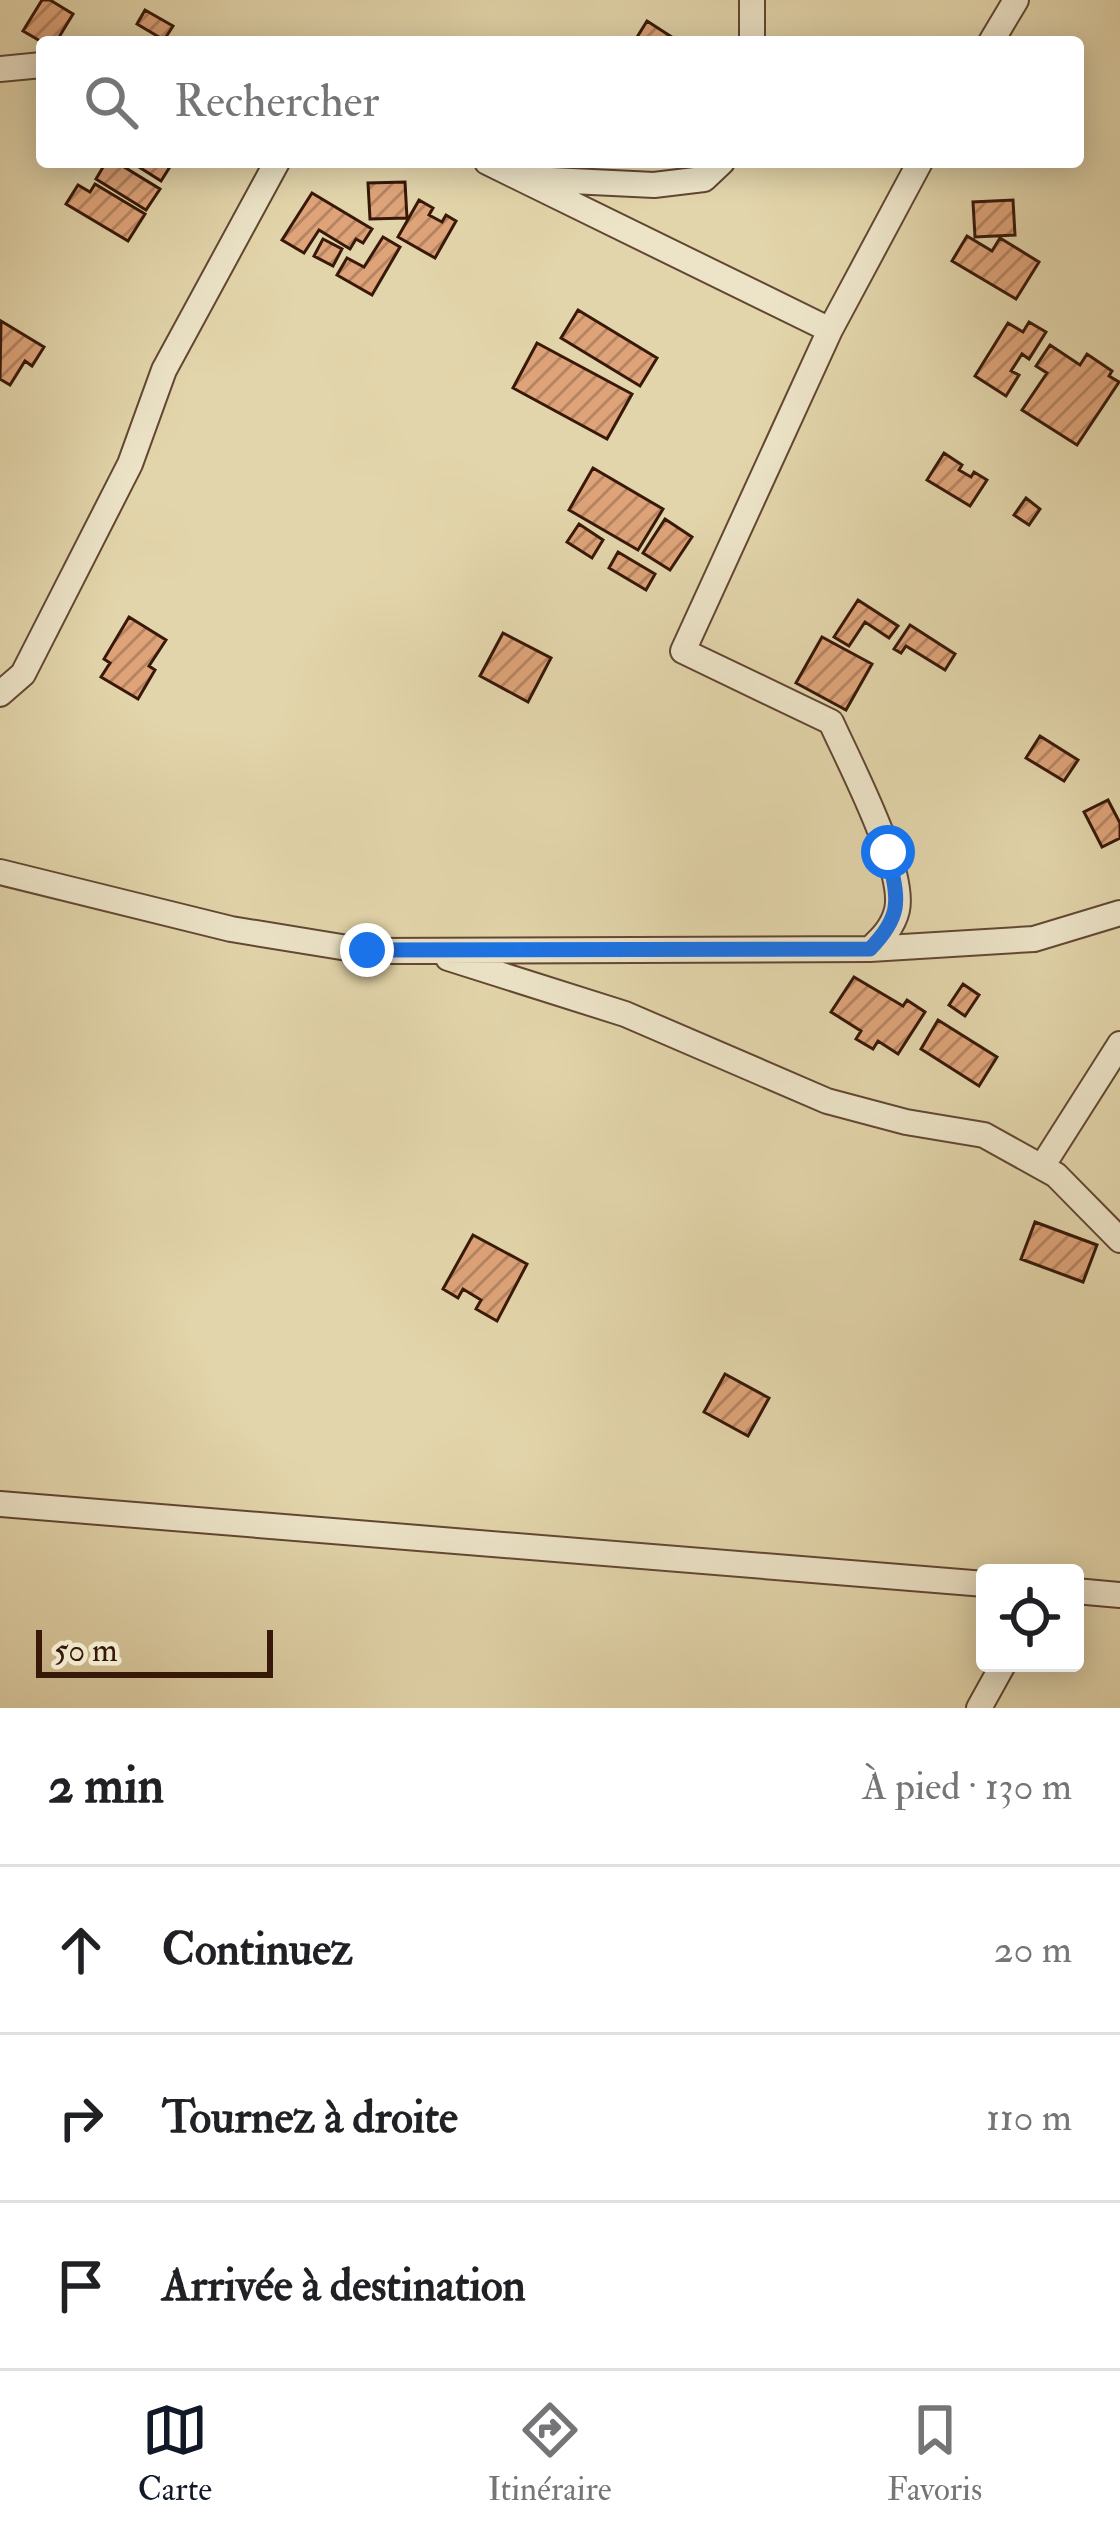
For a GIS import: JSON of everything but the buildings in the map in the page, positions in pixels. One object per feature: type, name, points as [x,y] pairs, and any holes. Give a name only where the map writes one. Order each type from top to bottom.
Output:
[{"type":"street","points":[[752,0],[752,36]]},
{"type":"street","points":[[995,36],[1016,0]]},
{"type":"street","points":[[0,69],[36,66]]},
{"type":"street","points":[[0,694],[23,674],[130,464],[164,370],[275,168]]},
{"type":"street","points":[[499,168],[830,330]]},
{"type":"street","points":[[522,179],[654,185],[704,179],[716,168]]},
{"type":"street","points":[[870,949],[888,931],[898,907],[888,852],[831,722],[683,651],[830,330],[917,168]]},
{"type":"street","points":[[0,872],[305,943],[367,950],[870,949],[1034,939],[1120,913]]},
{"type":"street","points":[[423,950],[625,1014],[827,1101],[906,1122],[984,1135],[1042,1165],[1120,1240]]},
{"type":"street","points":[[1042,1165],[1120,1044]]},
{"type":"street","points":[[0,1504],[976,1583]]},
{"type":"street","points":[[1084,1593],[1120,1595]]},
{"type":"street","points":[[979,1708],[999,1672]]},
{"type":"route","points":[[367,950],[870,949],[888,931],[898,907],[888,852]]}]
